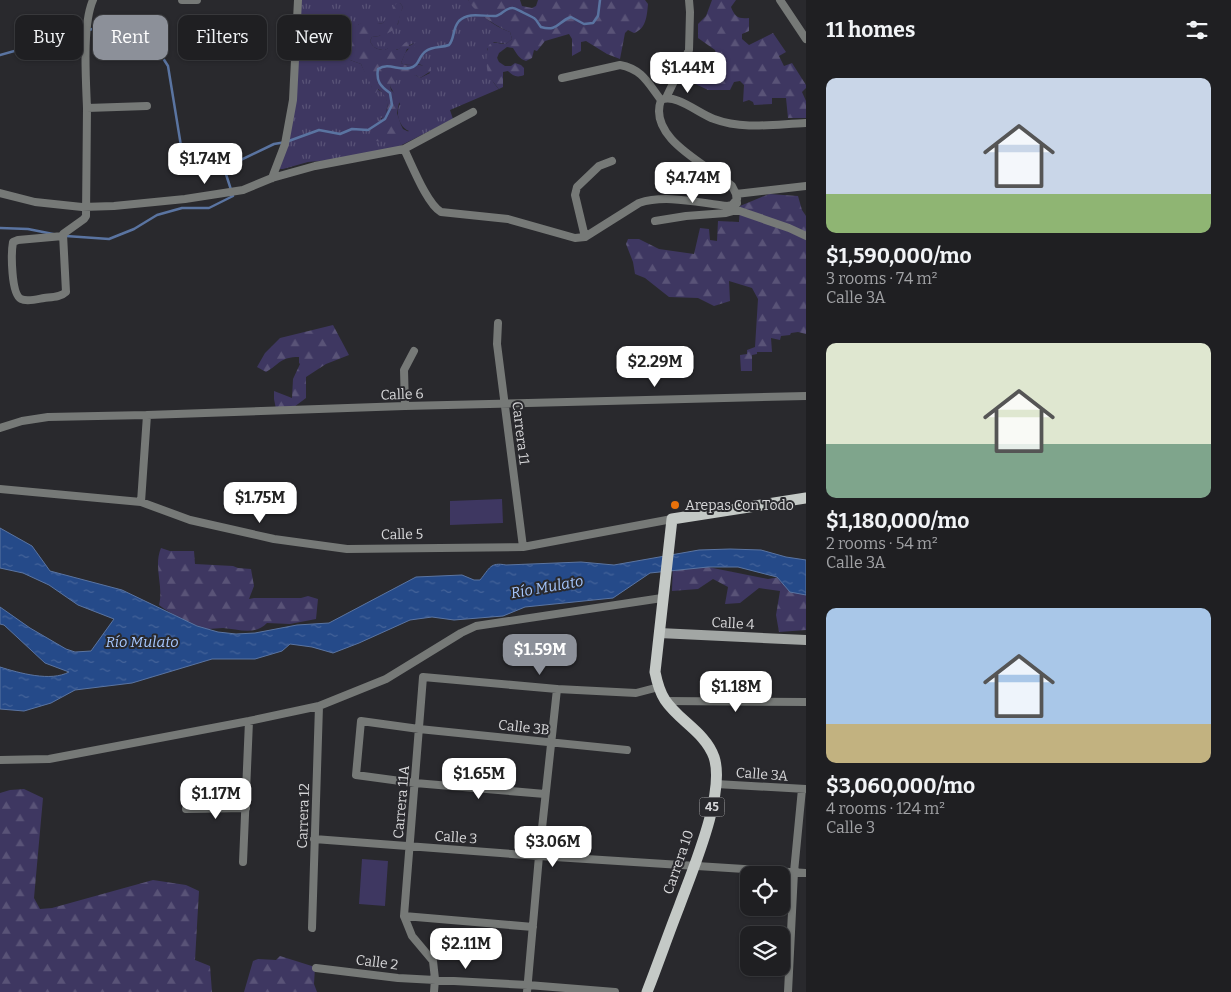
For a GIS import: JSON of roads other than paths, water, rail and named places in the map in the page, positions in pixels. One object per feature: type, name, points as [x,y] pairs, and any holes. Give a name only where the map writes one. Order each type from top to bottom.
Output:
[{"type":"main road","name":"Calle 5","points":[[672,519],[806,498]]},
{"type":"main road","name":"Carrera 10","points":[[647,992],[694,866],[712,808],[717,770],[714,757],[707,742],[666,701],[658,687],[655,672],[672,519]]},
{"type":"main road","name":"Calle 4","points":[[659,633],[806,640]]},
{"type":"street","points":[[63,236],[13,242],[14,286],[16,293],[21,299],[49,298],[66,293],[63,236],[64,232],[84,219],[86,206],[87,35],[90,6],[93,0]]},
{"type":"street","points":[[182,0],[197,0]]},
{"type":"street","points":[[272,178],[285,144],[293,100],[298,0]]},
{"type":"street","points":[[689,0],[689,50],[658,107],[660,119],[676,146],[732,186],[736,196],[737,210]]},
{"type":"street","points":[[780,0],[806,39]]},
{"type":"street","points":[[562,78],[620,65],[641,73],[663,99],[674,99],[713,119],[747,126],[806,123]]},
{"type":"street","points":[[87,108],[147,106]]},
{"type":"street","points":[[0,193],[35,202],[86,206],[114,206],[185,200],[243,190],[272,178],[315,166],[404,149],[473,112]]},
{"type":"street","points":[[404,149],[430,201],[441,212],[508,219],[566,237],[585,237],[639,203],[648,200],[664,198],[728,206],[732,205],[736,196]]},
{"type":"street","points":[[585,237],[576,195],[577,187],[599,166],[612,161]]},
{"type":"street","points":[[736,196],[806,186]]},
{"type":"street","points":[[655,221],[726,213],[737,210],[806,236]]},
{"type":"street","name":"Carrera 11","points":[[498,323],[496,342],[523,547]]},
{"type":"street","points":[[405,406],[404,370],[414,351]]},
{"type":"street","name":"Calle 6","points":[[0,428],[22,421],[48,417],[147,416],[405,406],[806,396]]},
{"type":"street","points":[[141,502],[147,416]]},
{"type":"street","name":"Calle 5","points":[[0,488],[141,502],[190,520],[274,539],[347,550],[523,547],[672,519]]},
{"type":"street","points":[[0,760],[49,759],[319,706],[386,679],[461,632],[476,626],[662,598]]},
{"type":"street","name":"Carrera 11A","points":[[435,979],[433,961],[412,936],[404,916],[424,677],[557,689]]},
{"type":"street","points":[[528,988],[532,927],[557,689],[636,693],[658,687]]},
{"type":"street","points":[[666,701],[806,702]]},
{"type":"street","name":"Carrera 12","points":[[312,928],[319,706]]},
{"type":"street","points":[[243,862],[249,721]]},
{"type":"street","name":"Calle 3B","points":[[415,783],[356,775],[361,721],[419,729],[627,750]]},
{"type":"street","points":[[415,783],[545,794]]},
{"type":"street","name":"Calle 3A","points":[[716,784],[804,789]]},
{"type":"street","points":[[788,992],[794,872],[804,789]]},
{"type":"street","points":[[186,810],[246,808]]},
{"type":"street","name":"Calle 3","points":[[314,838],[539,856],[806,873]]},
{"type":"street","points":[[404,916],[532,927]]},
{"type":"street","name":"Calle 2","points":[[316,968],[398,978],[435,979],[528,988],[614,992]]},
{"type":"street","points":[[434,992],[435,979]]},
{"type":"water","name":"Río Mulato","points":[[0,528],[32,546],[50,571],[122,590],[197,626],[218,632],[236,634],[255,633],[297,625],[329,623],[416,577],[462,575],[474,580],[480,580],[493,565],[497,564],[581,562],[614,565],[699,550],[761,550],[806,560],[806,595],[790,592],[777,577],[738,567],[708,567],[650,573],[613,598],[525,607],[503,616],[454,620],[432,617],[410,620],[333,653],[312,647],[290,644],[282,651],[255,659],[212,659],[132,683],[75,690],[51,703],[24,711],[0,709],[0,667],[25,674],[44,676],[62,675],[69,672],[45,663],[4,625],[0,624],[0,607],[30,628],[66,649],[75,652],[91,651],[114,619],[78,605],[49,585],[23,573],[0,568]]},
{"type":"waterway","points":[[0,55],[103,26],[130,30],[154,44],[168,66],[181,146],[198,168],[224,168],[274,144],[286,142],[319,130],[340,134],[352,129],[368,130],[385,119],[392,105],[390,93],[378,80],[378,69],[386,66],[406,69],[413,67],[426,51],[431,48],[449,45],[457,24],[467,16],[496,16],[513,8],[534,18],[541,27],[555,27],[571,17],[584,24],[593,23],[598,16],[600,0]]},
{"type":"waterway","points":[[66,236],[109,239],[134,229],[157,215],[182,208],[209,208],[233,196],[224,168]]},
{"type":"waterway","points":[[0,228],[28,229],[53,234]]},
{"type":"place","name":"Arepas Con Todo","points":[[675,505]]}]
